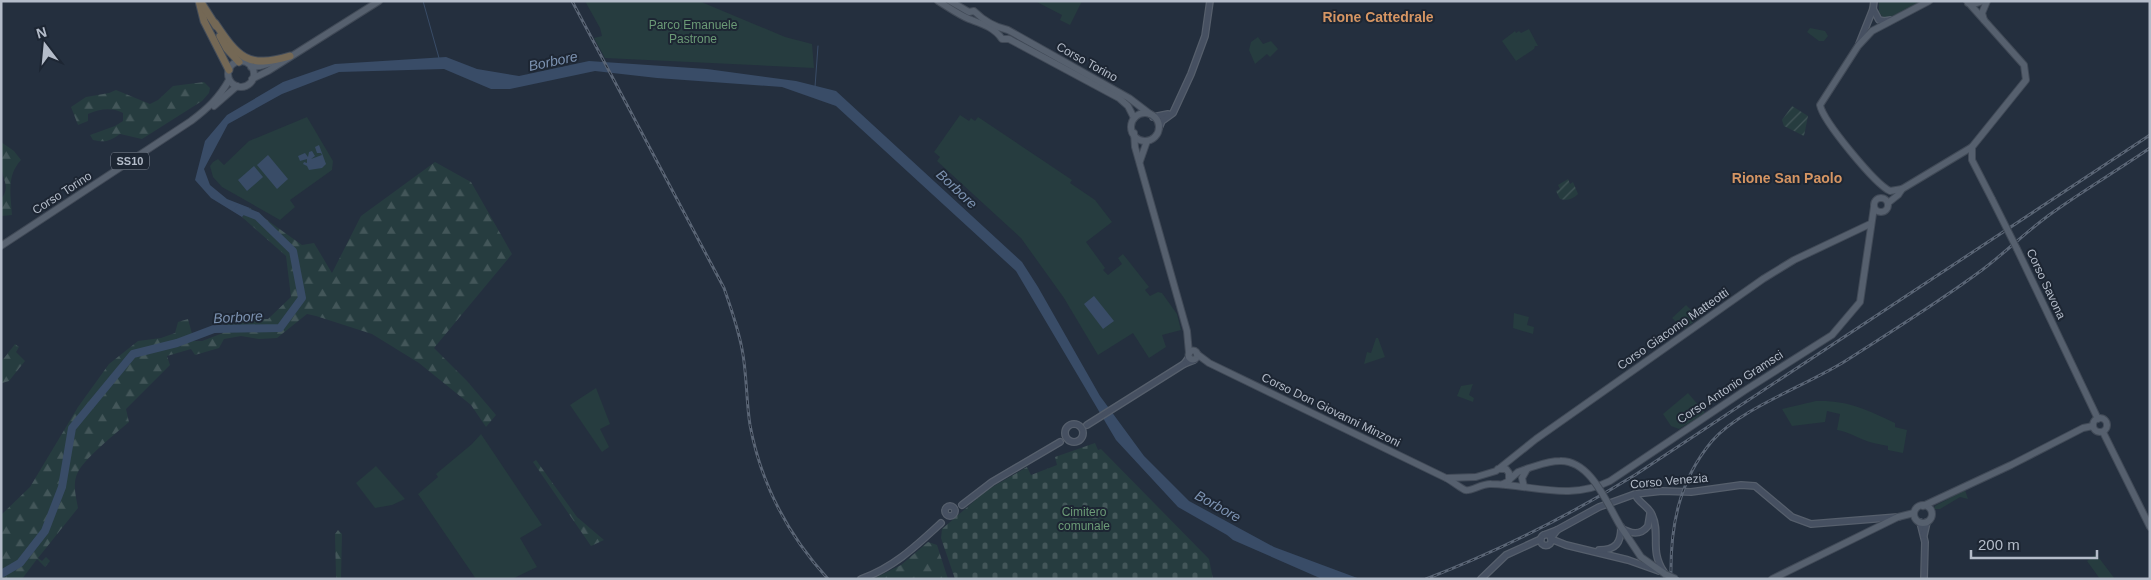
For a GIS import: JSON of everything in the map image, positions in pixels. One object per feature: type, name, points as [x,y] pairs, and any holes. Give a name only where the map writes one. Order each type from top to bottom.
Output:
[{"type":"highway","points":[[200,1],[233,47],[242,55],[251,60],[272,61],[290,56]]},
{"type":"highway","points":[[200,1],[204,21],[229,70]]},
{"type":"highway","points":[[215,22],[226,49],[239,62]]},
{"type":"main road","name":"Corso Torino","points":[[1,246],[210,107],[218,104],[237,86],[248,84],[252,79],[268,71],[379,1]]},
{"type":"main road","name":"Corso Torino","points":[[938,1],[968,15]]},
{"type":"main road","name":"Corso Torino","points":[[950,1],[968,15]]},
{"type":"main road","points":[[1929,1],[1872,31],[1858,46],[1820,105],[1829,125],[1890,191],[1902,189],[1972,147],[2026,80],[2024,66],[1968,2]]},
{"type":"main road","points":[[1968,2],[1974,4],[1983,1]]},
{"type":"main road","points":[[1984,21],[1982,13],[1987,1]]},
{"type":"main road","name":"Corso Torino","points":[[968,15],[974,12],[979,17],[1001,29],[1008,30],[1010,36],[1119,98],[1128,106],[1134,118]]},
{"type":"main road","name":"Corso Torino","points":[[1010,36],[1129,98],[1151,115]]},
{"type":"main road","name":"Corso Torino","points":[[251,67],[272,64],[290,56]]},
{"type":"main road","points":[[237,86],[229,80],[229,70],[233,64],[239,62],[246,63],[251,67],[252,79]]},
{"type":"main road","name":"Corso Torino","points":[[210,107],[223,92],[229,80]]},
{"type":"main road","points":[[1140,162],[1147,141],[1156,136],[1159,128],[1151,115],[1141,113],[1134,118],[1135,147],[1194,356]]},
{"type":"main road","points":[[1134,133],[1140,139],[1147,141]]},
{"type":"main road","name":"Corso Savona","points":[[1972,147],[1972,160],[2017,249],[2098,419],[2103,419],[2107,424],[2107,428],[2103,432],[2150,527]]},
{"type":"main road","points":[[1959,156],[1972,160]]},
{"type":"main road","points":[[1880,182],[1879,198],[1874,202],[1876,210],[1885,211],[1888,203],[1902,189]]},
{"type":"main road","points":[[1879,198],[1886,200],[1888,203]]},
{"type":"main road","name":"Corso Antonio Gramsci","points":[[1502,484],[1555,491],[1588,490],[1610,481],[1744,391],[1832,335],[1860,302],[1870,222],[1876,210]]},
{"type":"main road","name":"Corso Giacomo Matteotti","points":[[1498,469],[1763,279],[1794,260],[1870,222]]},
{"type":"main road","name":"Corso Don Giovanni Minzoni","points":[[1194,356],[1462,487]]},
{"type":"main road","points":[[1934,502],[1930,509],[1931,516],[1927,522],[1920,522],[1915,518],[1914,513],[1917,508],[1934,502],[2084,428],[2093,426],[2098,419]]},
{"type":"main road","points":[[2093,426],[2096,431],[2103,432]]},
{"type":"main road","points":[[1466,477],[1462,480],[1462,487],[1467,491],[1484,484],[1507,483],[1518,472],[1561,461],[1579,466],[1592,478],[1620,527],[1641,556],[1665,574],[1676,579]]},
{"type":"main road","points":[[1498,469],[1518,472]]},
{"type":"main road","name":"Corso Don Giovanni Minzoni","points":[[1446,478],[1481,476],[1498,469]]},
{"type":"main road","points":[[1524,487],[1522,478],[1528,469]]},
{"type":"main road","points":[[1507,470],[1510,479]]},
{"type":"main road","points":[[1922,506],[1930,509]]},
{"type":"main road","name":"Corso Venezia","points":[[1772,579],[1898,517],[1914,513]]},
{"type":"street","points":[[1159,128],[1162,121],[1173,113],[1191,74],[1205,36],[1210,1]]},
{"type":"street","points":[[1858,46],[1873,9],[1874,1]]},
{"type":"street","points":[[1873,9],[1879,20],[1890,20]]},
{"type":"street","points":[[1151,115],[1161,117],[1173,113]]},
{"type":"street","points":[[1082,429],[1194,356]]},
{"type":"street","points":[[1075,424],[1082,429],[1083,437],[1079,441],[1073,443],[1066,438],[1065,430],[1069,425],[1075,424]]},
{"type":"street","points":[[860,579],[877,573],[900,560],[982,489],[1066,438]]},
{"type":"street","name":"Corso Venezia","points":[[1480,579],[1500,560],[1526,545],[1546,540],[1557,530],[1599,507],[1635,494],[1662,491],[1691,492],[1741,484],[1751,485],[1760,490],[1792,517],[1811,524],[1898,517]]},
{"type":"street","points":[[1635,494],[1653,517],[1656,558],[1665,574]]},
{"type":"street","points":[[951,514],[946,507],[962,505]]},
{"type":"street","points":[[951,514],[952,506]]},
{"type":"street","points":[[1590,550],[1607,550],[1615,547],[1620,541],[1620,527],[1631,533],[1641,533],[1648,526],[1649,510]]},
{"type":"street","points":[[1920,522],[1926,548],[1924,579]]},
{"type":"street","points":[[1924,535],[1927,522]]},
{"type":"street","points":[[1546,540],[1628,560],[1665,574]]},
{"type":"green space","name":"Parco Emanuele Pastrone","points":[[585,1],[699,1],[785,37],[812,44],[814,68],[605,58],[594,38],[602,36],[600,28]]},
{"type":"green space","points":[[1035,1],[1082,1],[1070,25],[1060,20],[1062,15]]},
{"type":"green space","points":[[1879,1],[1922,1],[1885,20],[1879,12]]},
{"type":"green space","points":[[1810,28],[1825,31],[1828,36],[1824,41],[1819,41],[1807,32]]},
{"type":"green space","points":[[1529,29],[1538,46],[1535,46],[1534,49],[1516,61],[1502,41],[1515,31],[1516,33],[1519,31],[1521,33]]},
{"type":"green space","points":[[1258,37],[1263,44],[1271,41],[1278,49],[1270,57],[1267,54],[1255,64],[1249,50],[1251,42]]},
{"type":"green space","points":[[204,82],[210,88],[209,93],[202,101],[142,139],[120,134],[107,141],[93,140],[90,135],[123,121],[123,113],[110,109],[97,111],[88,114],[88,121],[78,125],[71,107],[86,97],[116,90],[150,104],[158,100],[173,86]]},
{"type":"green space","points":[[1792,106],[1808,116],[1804,136],[1784,126],[1782,120]]},
{"type":"green space","points":[[960,115],[969,121],[971,118],[975,121],[978,117],[1072,180],[1070,183],[1095,200],[1112,222],[1086,242],[1108,275],[1122,264],[1118,258],[1123,254],[1149,287],[1145,290],[1150,296],[1158,292],[1162,293],[1177,314],[1181,330],[1162,335],[1166,347],[1149,358],[1133,333],[1098,355],[1064,298],[1021,238],[937,161],[940,157],[934,152]]},
{"type":"green space","points":[[307,117],[333,161],[332,170],[290,200],[295,207],[280,220],[222,187],[213,177],[210,166],[213,162],[218,159],[224,165],[249,141]]},
{"type":"green space","points":[[1,142],[14,151],[21,160],[16,166],[11,179],[12,215],[1,216],[1,199],[6,185],[1,164]]},
{"type":"green space","points":[[435,162],[471,182],[512,254],[434,348],[467,381],[496,415],[486,427],[471,405],[419,363],[372,334],[316,316],[307,314],[277,338],[259,339],[241,336],[224,339],[219,348],[195,355],[191,349],[167,356],[170,365],[126,409],[129,422],[94,453],[78,472],[75,485],[78,508],[38,558],[42,561],[46,557],[50,561],[45,567],[37,559],[22,579],[1,579],[1,515],[30,487],[78,407],[109,364],[138,341],[161,338],[175,333],[178,322],[188,319],[194,341],[202,341],[223,333],[225,319],[268,319],[291,297],[286,256],[242,217],[250,208],[302,245],[314,243],[332,273],[361,216]]},
{"type":"green space","points":[[1568,179],[1570,184],[1573,182],[1578,194],[1570,199],[1560,199],[1556,191],[1560,189],[1558,185]]},
{"type":"green space","points":[[1686,305],[1699,318],[1684,329],[1672,318]]},
{"type":"green space","points":[[1514,313],[1529,317],[1527,325],[1534,327],[1533,334],[1513,328]]},
{"type":"green space","points":[[1376,338],[1378,338],[1385,357],[1364,364],[1367,352],[1371,353]]},
{"type":"green space","points":[[15,344],[19,347],[16,352],[25,361],[9,381],[2,383],[1,362]]},
{"type":"green space","points":[[1473,384],[1469,395],[1474,398],[1473,402],[1457,396],[1461,386]]},
{"type":"green space","points":[[596,388],[610,424],[600,429],[609,447],[602,452],[570,405]]},
{"type":"green space","points":[[1688,393],[1705,413],[1679,429],[1671,426],[1663,414]]},
{"type":"green space","points":[[1816,401],[1848,404],[1876,414],[1895,423],[1895,427],[1907,430],[1903,453],[1888,450],[1888,446],[1867,441],[1837,430],[1840,414],[1827,411],[1825,422],[1792,426],[1782,409]]},
{"type":"green space","points":[[481,434],[542,525],[520,538],[537,567],[512,579],[476,579],[418,494],[438,477],[436,474]]},
{"type":"green space","name":"Cimitero comunale","points":[[1095,443],[1098,450],[1101,449],[1209,559],[1213,579],[955,579],[941,538],[942,529],[987,490],[1027,467],[1031,475],[1057,465],[1055,457]]},
{"type":"green space","points":[[536,460],[577,517],[604,540],[591,546],[533,462]]},
{"type":"green space","points":[[376,466],[405,499],[392,505],[375,508],[356,483]]},
{"type":"green space","points":[[1965,490],[1968,499],[1960,497],[1940,509],[1934,509],[1935,506]]},
{"type":"green space","points":[[338,530],[342,534],[341,579],[337,579],[336,576],[335,534]]},
{"type":"green space","points":[[928,542],[937,545],[948,579],[873,579],[901,565]]},
{"type":"green space","points":[[2096,554],[2115,579],[2100,579],[2087,561]]},
{"type":"water","points":[[446,57],[477,69],[519,76],[589,61],[707,69],[796,81],[836,91],[1022,262],[1100,396],[1144,456],[1189,501],[1274,547],[1360,579],[1322,579],[1233,540],[1178,507],[1116,440],[1016,271],[836,106],[782,87],[657,78],[595,71],[510,89],[491,89],[444,69],[339,72],[282,94],[228,124],[204,169],[210,185],[227,199],[250,208],[242,217],[211,198],[195,180],[205,141],[227,115],[283,82],[335,64]]},
{"type":"water","points":[[319,145],[326,164],[322,168],[309,170],[303,164],[304,162],[307,163],[307,159],[300,161],[298,156],[305,153],[308,157],[309,152],[312,151],[315,156],[311,159],[322,155],[317,153],[315,147]]},
{"type":"water","points":[[268,155],[288,179],[277,189],[257,165]]},
{"type":"water","points":[[254,166],[263,177],[247,191],[238,180]]},
{"type":"water","points":[[1094,296],[1114,321],[1103,329],[1084,304]]},
{"type":"waterway","points":[[423,1],[439,58]]},
{"type":"waterway","points":[[815,87],[818,46]]},
{"type":"waterway","name":"Borbore","points":[[1,574],[20,563],[45,531],[62,487],[72,428],[133,354],[177,343],[214,329],[280,328],[302,298],[293,251],[257,216],[239,209]]},
{"type":"railway","points":[[572,1],[724,288],[742,349],[750,425],[761,468],[788,526],[813,562],[828,579]]},
{"type":"railway","points":[[1426,579],[1480,557],[1533,532],[1635,475],[2150,135]]},
{"type":"railway","points":[[1671,579],[1672,542],[1678,506],[1684,489],[1700,457],[1712,441],[1725,429],[1757,407],[1847,360],[1932,305],[1982,270],[2052,213],[2150,148]]},
{"type":"district","name":"Rione Cattedrale","points":[[1378,17]]},
{"type":"district","name":"Rione San Paolo","points":[[1787,178]]}]
